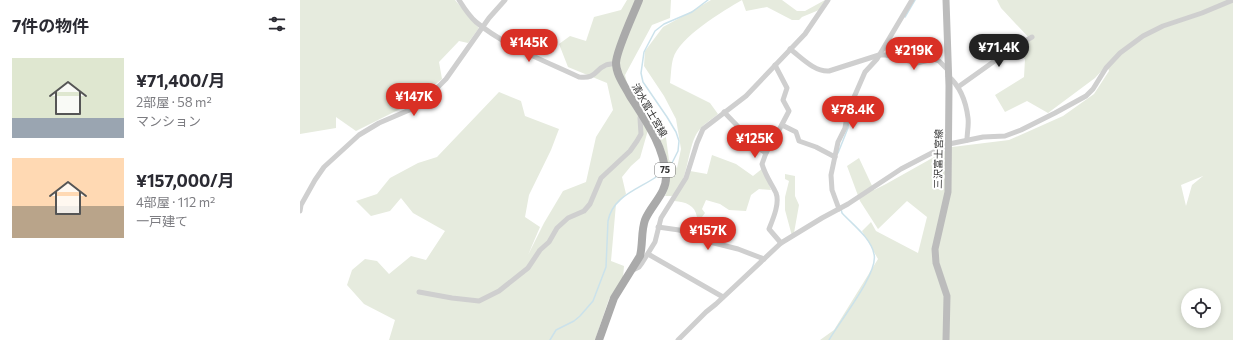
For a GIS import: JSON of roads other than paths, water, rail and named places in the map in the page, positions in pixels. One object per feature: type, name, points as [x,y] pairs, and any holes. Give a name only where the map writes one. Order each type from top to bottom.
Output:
[{"type":"main road","points":[[616,63],[618,53],[640,0]]},
{"type":"main road","name":"三沢富士宮線","points":[[946,0],[949,144],[948,192],[935,249],[936,264],[947,296],[946,340]]},
{"type":"main road","name":"清水富士宮線","points":[[599,340],[614,298],[637,263],[642,249],[644,222],[665,185],[666,178],[665,166],[658,143],[620,79],[616,63]]},
{"type":"street","points":[[459,0],[467,13],[476,22],[512,46],[579,77],[587,78],[596,73],[605,65],[616,63]]},
{"type":"street","points":[[300,211],[301,205],[311,186],[324,167],[359,135],[379,123],[414,108],[425,100],[446,79],[483,26],[505,0]]},
{"type":"street","points":[[631,271],[639,267],[655,242],[661,218],[686,178],[697,142],[703,129],[746,96],[805,34],[828,0]]},
{"type":"street","points":[[841,208],[833,194],[831,183],[832,169],[838,142],[845,128],[848,111],[865,72],[879,55],[912,0]]},
{"type":"street","points":[[678,340],[781,243],[841,208],[901,169],[949,144],[983,137],[1005,136],[1021,130],[1055,113],[1086,96],[1093,89],[1106,68],[1120,53],[1143,36],[1164,26],[1202,13],[1233,0]]},
{"type":"street","points":[[958,87],[1010,50],[1032,37]]},
{"type":"street","points":[[1002,38],[1010,50]]},
{"type":"street","points":[[790,49],[816,68],[823,71],[830,71],[879,55],[886,55],[917,64],[933,59],[939,61],[956,82],[960,90],[968,119],[967,140]]},
{"type":"street","points":[[775,65],[788,88],[783,100],[789,111],[766,153],[762,164],[776,193],[777,199],[774,217],[769,229],[781,243]]},
{"type":"street","points":[[724,112],[749,138],[751,143],[766,153]]},
{"type":"street","points":[[419,292],[479,301],[499,291],[528,268],[540,250],[549,242],[557,228],[568,218],[584,211],[590,204],[600,178],[630,152],[641,134],[641,114]]},
{"type":"street","points":[[782,125],[796,132],[799,141],[816,147],[835,157]]},
{"type":"street","points":[[658,199],[671,201]]},
{"type":"street","points":[[658,227],[679,230],[705,237],[710,242],[738,249],[764,259]]},
{"type":"street","points":[[648,254],[723,297]]},
{"type":"waterway","points":[[671,165],[678,151],[679,141],[676,132],[667,117],[643,82],[641,73],[644,52],[655,31],[664,24],[692,12],[708,0]]},
{"type":"waterway","points":[[905,17],[915,0]]},
{"type":"waterway","points":[[838,153],[848,128],[849,117]]},
{"type":"waterway","points":[[550,340],[556,330],[574,321],[593,301],[606,267],[608,221],[615,205],[628,194],[659,175]]},
{"type":"waterway","points":[[829,340],[865,285],[874,262],[874,254],[869,243],[861,232],[842,213],[841,209]]}]
